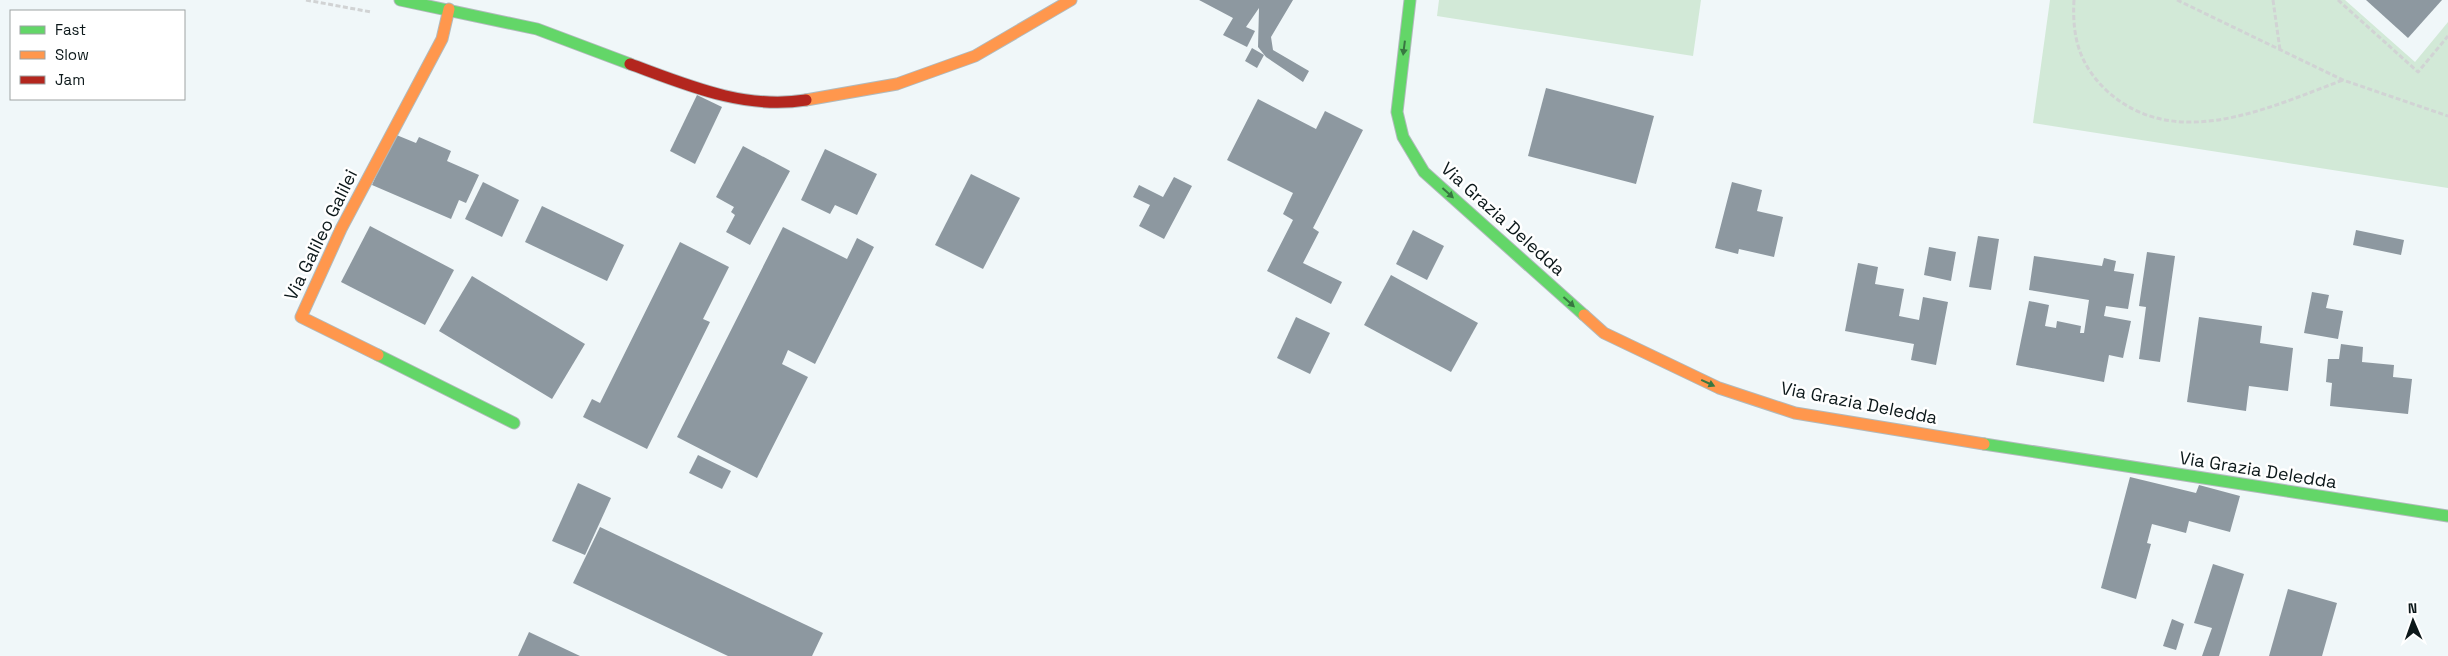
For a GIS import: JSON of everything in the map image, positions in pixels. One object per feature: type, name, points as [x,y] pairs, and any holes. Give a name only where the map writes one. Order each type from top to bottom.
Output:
[{"type":"street","points":[[400,0],[537,29],[705,92],[752,102],[798,101],[897,84],[975,56],[1071,0]]},
{"type":"street","name":"Via Grazia Deledda","points":[[1410,0],[1397,112],[1402,137],[1424,172],[1604,333],[1720,388],[1795,413],[2129,468],[2448,516]]},
{"type":"street","name":"Via Galileo Galilei","points":[[448,9],[442,39],[341,229],[301,317],[514,423]]},
{"type":"path","points":[[306,0],[376,13]]},
{"type":"path","points":[[2074,0],[2077,46],[2092,77],[2114,97],[2141,113],[2174,121],[2210,122],[2256,113],[2343,80]]},
{"type":"path","points":[[2177,0],[2343,80],[2448,116]]},
{"type":"path","points":[[2273,0],[2280,50]]},
{"type":"path","points":[[2338,0],[2418,72],[2448,36]]},
{"type":"green space","points":[[1439,0],[1701,0],[1693,56],[1437,16]]},
{"type":"green space","points":[[2050,0],[2345,0],[2415,62],[2448,22],[2448,188],[2033,123]]},
{"type":"building","points":[[1199,0],[1293,0],[1271,37],[1273,50],[1309,71],[1303,82],[1266,57],[1258,47],[1259,8],[1246,27],[1255,31],[1247,47],[1223,35],[1233,18]]},
{"type":"building","points":[[2366,0],[2442,0],[2408,38]]},
{"type":"building","points":[[1252,48],[1264,55],[1257,68],[1245,61]]},
{"type":"building","points":[[1546,88],[1654,116],[1636,184],[1528,156]]},
{"type":"building","points":[[697,95],[722,107],[695,164],[670,151]]},
{"type":"building","points":[[1258,99],[1316,129],[1325,111],[1363,130],[1313,228],[1319,232],[1303,263],[1342,282],[1331,304],[1267,271],[1293,220],[1283,214],[1293,193],[1227,160]]},
{"type":"building","points":[[394,134],[416,143],[419,137],[451,151],[447,161],[479,175],[466,203],[459,200],[451,219],[372,185]]},
{"type":"building","points":[[743,146],[790,171],[750,245],[726,232],[735,215],[731,212],[734,207],[716,197]]},
{"type":"building","points":[[825,149],[877,174],[857,215],[835,205],[830,214],[801,200]]},
{"type":"building","points":[[971,174],[1020,198],[983,269],[935,245]]},
{"type":"building","points":[[1174,177],[1192,186],[1164,239],[1139,226],[1150,205],[1133,197],[1139,185],[1163,197]]},
{"type":"building","points":[[483,182],[519,200],[502,237],[465,219]]},
{"type":"building","points":[[1732,182],[1762,190],[1757,211],[1783,217],[1774,257],[1739,249],[1738,254],[1715,248]]},
{"type":"building","points":[[542,206],[624,245],[607,281],[525,242]]},
{"type":"building","points":[[370,226],[454,270],[425,325],[341,282]]},
{"type":"building","points":[[783,227],[847,259],[857,238],[874,247],[815,364],[788,350],[782,364],[808,377],[757,478],[677,437]]},
{"type":"building","points":[[1413,230],[1444,246],[1427,280],[1396,264]]},
{"type":"building","points":[[2356,230],[2404,240],[2401,255],[2353,245]]},
{"type":"building","points":[[1978,236],[1999,239],[1991,290],[1969,287]]},
{"type":"building","points":[[680,242],[729,267],[703,319],[710,322],[647,449],[583,417],[592,399],[600,403]]},
{"type":"building","points":[[1929,247],[1956,252],[1951,281],[1924,275]]},
{"type":"building","points":[[2147,252],[2175,256],[2160,362],[2139,359],[2146,307],[2139,306]]},
{"type":"building","points":[[2034,256],[2102,266],[2104,258],[2116,261],[2114,271],[2134,274],[2128,309],[2106,306],[2104,316],[2131,321],[2123,358],[2109,355],[2104,382],[2016,365],[2029,301],[2049,305],[2045,326],[2056,328],[2057,321],[2081,326],[2080,333],[2084,333],[2089,300],[2029,290]]},
{"type":"building","points":[[1858,263],[1878,267],[1875,284],[1904,289],[1899,316],[1919,320],[1923,297],[1948,302],[1936,365],[1911,360],[1914,344],[1845,331]]},
{"type":"building","points":[[1391,275],[1478,323],[1451,372],[1364,325]]},
{"type":"building","points":[[472,276],[585,344],[552,399],[439,331]]},
{"type":"building","points":[[2312,292],[2329,295],[2326,308],[2343,311],[2338,339],[2304,333]]},
{"type":"building","points":[[1296,317],[1330,333],[1310,374],[1277,358]]},
{"type":"building","points":[[2199,317],[2262,326],[2260,343],[2293,348],[2288,391],[2249,386],[2246,411],[2187,402]]},
{"type":"building","points":[[2341,344],[2363,347],[2362,362],[2394,365],[2393,377],[2412,379],[2408,414],[2330,406],[2332,383],[2326,382],[2328,359],[2339,359]]},
{"type":"building","points":[[698,455],[731,471],[722,489],[689,473]]},
{"type":"building","points":[[2130,477],[2196,493],[2199,485],[2240,496],[2230,532],[2189,521],[2186,533],[2152,524],[2147,543],[2151,544],[2136,599],[2101,588]]},
{"type":"building","points":[[578,483],[611,498],[585,555],[552,541]]},
{"type":"building","points":[[600,527],[823,633],[812,656],[728,656],[573,583]]},
{"type":"building","points":[[2213,564],[2244,574],[2219,656],[2202,656],[2212,628],[2194,623]]},
{"type":"building","points":[[2288,589],[2337,603],[2322,656],[2269,656]]},
{"type":"building","points":[[2172,619],[2184,624],[2176,650],[2163,646]]},
{"type":"building","points":[[529,632],[580,656],[518,656]]},
{"type":"traffic: fast","points":[[400,0],[537,29],[630,64]]},
{"type":"traffic: fast","points":[[1410,0],[1397,112],[1403,137],[1424,172],[1584,315]]},
{"type":"traffic: fast","points":[[378,355],[514,423]]},
{"type":"traffic: fast","points":[[1984,444],[2448,516]]},
{"type":"traffic: slow","points":[[806,100],[897,84],[975,56],[1071,0]]},
{"type":"traffic: slow","points":[[378,355],[301,317],[341,229],[442,39],[449,9]]},
{"type":"traffic: slow","points":[[1584,315],[1604,333],[1719,388],[1795,413],[1984,444]]},
{"type":"traffic: jam","points":[[630,64],[694,87],[738,99],[760,102],[806,100]]}]
